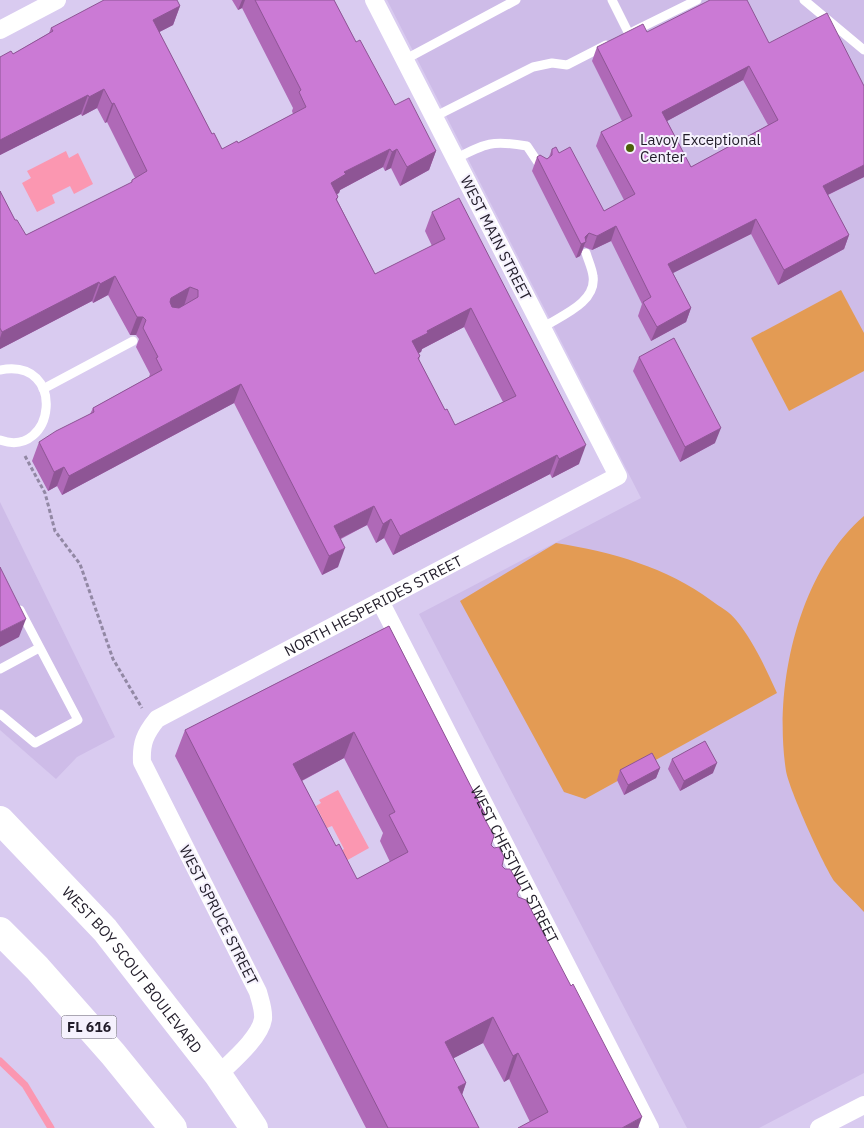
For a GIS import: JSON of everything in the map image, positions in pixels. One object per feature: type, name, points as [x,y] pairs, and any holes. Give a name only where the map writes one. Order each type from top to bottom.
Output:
[{"type":"main road","name":"WEST BOY SCOUT BOULEVARD","points":[[0,820],[106,930],[218,1075],[254,1128]]},
{"type":"main road","name":"FL 616","points":[[0,931],[37,968],[113,1054],[173,1128]]},
{"type":"street","points":[[0,30],[57,0]]},
{"type":"street","name":"WEST MAIN STREET","points":[[374,0],[618,476]]},
{"type":"street","name":"NORTH HESPERIDES STREET","points":[[141,747],[145,733],[157,719],[618,476]]},
{"type":"street","name":"WEST CHESTNUT STREET","points":[[380,601],[517,877],[650,1128]]},
{"type":"street","name":"WEST SPRUCE STREET","points":[[141,747],[142,762],[258,992],[262,1006],[263,1020],[255,1036],[218,1075]]},
{"type":"street","points":[[819,1128],[864,1105]]},
{"type":"lane","points":[[404,60],[516,0]]},
{"type":"lane","points":[[612,0],[630,34]]},
{"type":"lane","points":[[620,38],[697,0]]},
{"type":"lane","points":[[804,0],[864,50]]},
{"type":"lane","points":[[434,117],[533,67],[552,63],[567,64],[612,42]]},
{"type":"lane","points":[[455,159],[485,143],[505,142],[527,146],[541,167]]},
{"type":"lane","points":[[542,328],[583,303],[591,291],[593,277],[586,253]]},
{"type":"lane","points":[[43,389],[133,341]]},
{"type":"lane","points":[[0,370],[23,371],[33,376],[43,389],[47,408],[45,420],[38,431],[28,438],[16,442],[0,440]]},
{"type":"lane","points":[[0,714],[35,743],[78,720],[13,598]]},
{"type":"lane","points":[[0,669],[39,648]]},
{"type":"path","points":[[16,442],[45,494],[55,531],[80,564],[113,659],[144,711]]},
{"type":"shaded area","points":[[387,0],[864,0],[864,1073],[759,1128],[687,1128],[419,614],[641,498]]},
{"type":"shaded area","points":[[66,151],[69,158],[78,153],[93,184],[74,194],[70,186],[52,195],[55,203],[37,212],[22,183],[31,178],[27,171]]},
{"type":"shaded area","points":[[841,290],[864,333],[864,371],[789,411],[751,338]]},
{"type":"shaded area","points":[[0,502],[115,737],[77,757],[56,779],[0,730]]},
{"type":"shaded area","points":[[864,516],[864,912],[835,882],[815,845],[800,810],[786,771],[783,738],[783,704],[795,633],[807,600],[822,568],[841,540]]},
{"type":"shaded area","points":[[556,543],[618,556],[657,570],[694,589],[712,601],[731,614],[742,628],[759,655],[777,693],[585,799],[564,792],[460,601]]},
{"type":"shaded area","points":[[338,790],[369,848],[344,862],[339,852],[344,849],[332,826],[327,828],[316,806],[321,803],[319,800]]},
{"type":"building","points":[[104,0],[177,0],[180,6],[153,20],[212,134],[214,133],[222,149],[237,141],[238,143],[306,107],[299,92],[301,90],[255,0],[334,0],[356,42],[360,40],[395,105],[409,98],[436,151],[407,167],[397,149],[392,152],[390,149],[344,172],[346,174],[331,183],[338,197],[336,199],[375,274],[445,239],[432,212],[459,198],[586,445],[559,459],[557,455],[400,536],[391,519],[383,524],[374,506],[334,526],[345,548],[329,556],[241,384],[69,476],[64,467],[54,472],[39,442],[56,431],[94,412],[93,408],[162,370],[156,358],[158,357],[143,328],[146,320],[143,317],[137,317],[115,276],[100,284],[99,282],[2,332],[0,328],[0,191],[15,220],[17,220],[26,235],[132,182],[132,180],[147,171],[114,103],[112,104],[104,89],[89,97],[88,95],[0,140],[0,57],[11,51],[13,54],[53,31],[51,28]],"holes":[[[190,287],[198,290],[198,297],[179,308],[172,307],[171,298]],[[471,308],[516,396],[455,425],[447,409],[445,410],[418,358],[420,356],[412,341]]]},
{"type":"building","name":"Lavoy Exceptional Center","points":[[710,0],[747,0],[769,43],[827,13],[864,86],[864,165],[823,186],[849,235],[784,270],[756,219],[668,264],[691,308],[657,327],[643,302],[651,297],[616,226],[597,236],[589,233],[585,237],[586,242],[581,244],[537,157],[540,155],[547,159],[552,155],[552,149],[556,147],[559,153],[570,147],[604,211],[635,194],[601,132],[632,116],[597,47],[643,24],[647,32]],"holes":[[[749,66],[778,120],[691,167],[662,112]]]},
{"type":"building","points":[[674,338],[721,428],[685,447],[639,357]]},
{"type":"building","points":[[0,567],[26,619],[0,632]]},
{"type":"building","points":[[389,626],[485,814],[482,814],[494,836],[491,845],[494,848],[499,847],[504,857],[502,866],[505,869],[510,869],[521,888],[517,893],[518,897],[526,900],[571,986],[573,984],[642,1117],[622,1128],[518,1128],[548,1112],[518,1053],[513,1056],[493,1017],[445,1042],[466,1083],[458,1087],[479,1128],[388,1128],[185,730]],"holes":[[[354,732],[395,812],[389,815],[408,852],[357,879],[339,844],[336,846],[293,764]]]},
{"type":"building","points":[[705,741],[717,763],[684,781],[672,759]]},
{"type":"building","points":[[652,753],[660,768],[628,785],[620,770]]},
{"type":"waterway","points":[[0,1061],[25,1085],[51,1128]]},
{"type":"place","name":"Lavoy Exceptional Center","points":[[630,148]]}]
